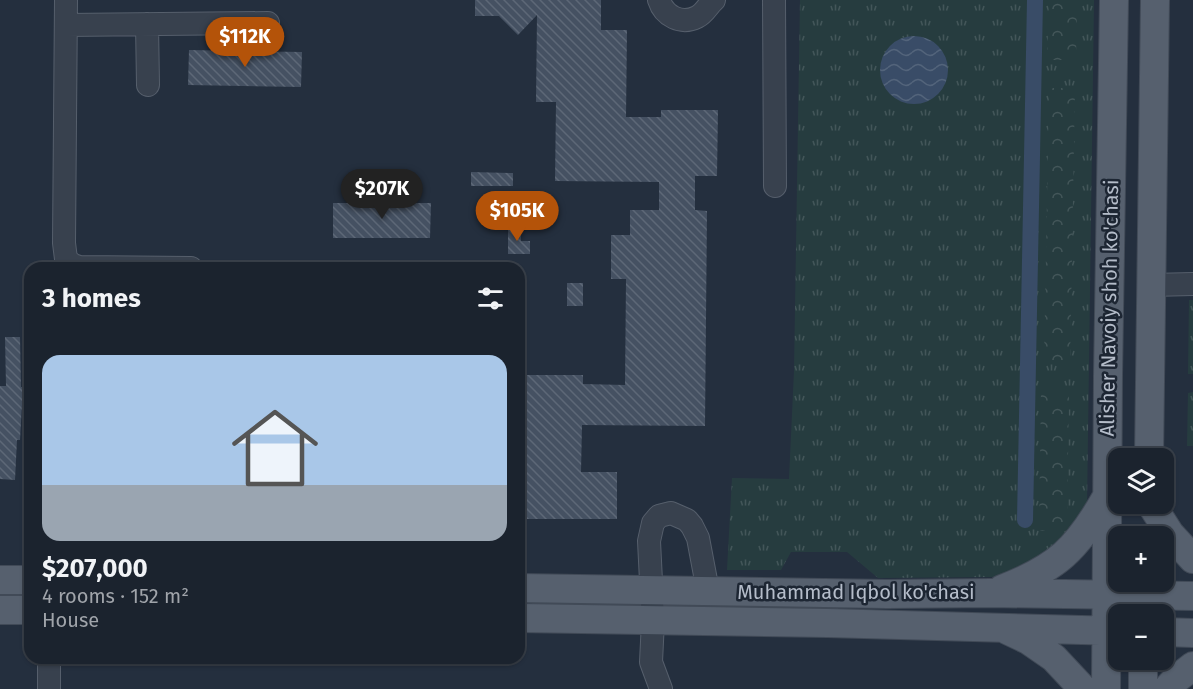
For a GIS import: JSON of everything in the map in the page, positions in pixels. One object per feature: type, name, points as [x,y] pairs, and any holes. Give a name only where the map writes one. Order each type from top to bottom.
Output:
[{"type":"main road","name":"Alisher Navoiy shoh ko'chasi","points":[[1108,606],[1106,594],[1114,0]]},
{"type":"main road","name":"Alisher Navoiy shoh ko'chasi","points":[[1149,448],[1155,0]]},
{"type":"main road","points":[[991,593],[1040,572],[1065,555],[1092,523],[1107,496]]},
{"type":"main road","points":[[1157,514],[1170,534],[1193,559]]},
{"type":"main road","points":[[0,580],[24,580]]},
{"type":"main road","name":"Muhammad Iqbol ko'chasi","points":[[525,588],[887,594],[1106,594],[1193,597]]},
{"type":"main road","points":[[0,610],[24,610]]},
{"type":"main road","name":"Muhammad Iqbol ko'chasi","points":[[525,618],[1108,631]]},
{"type":"main road","points":[[1002,627],[1028,640],[1054,658],[1083,689]]},
{"type":"main road","points":[[1174,632],[1193,633]]},
{"type":"main road","points":[[1167,689],[1193,666]]},
{"type":"main road","name":"Alisher Navoiy shoh ko'chasi","points":[[1106,689],[1108,670]]},
{"type":"main road","points":[[1143,670],[1143,689]]},
{"type":"street","points":[[64,261],[66,0]]},
{"type":"street","points":[[659,0],[668,15],[686,20],[697,17],[714,0]]},
{"type":"street","points":[[774,0],[775,186]]},
{"type":"street","points":[[66,25],[268,23]]},
{"type":"street","points":[[147,24],[148,85]]},
{"type":"street","points":[[1152,285],[1193,284]]},
{"type":"street","points":[[661,689],[651,662],[653,621],[649,541],[653,523],[659,516],[671,513],[687,520],[693,526],[698,538],[708,591]]},
{"type":"street","points":[[49,664],[49,689]]},
{"type":"green space","points":[[800,0],[1094,0],[1087,506],[1084,515],[1042,558],[995,577],[878,578],[847,552],[791,552],[781,570],[727,570],[732,478],[789,479],[794,371]]},
{"type":"green space","points":[[1049,0],[1077,0],[1076,60],[1047,60]]},
{"type":"green space","points":[[1049,88],[1075,88],[1070,363],[1044,364]]},
{"type":"green space","points":[[1189,300],[1193,300],[1193,374],[1188,374]]},
{"type":"green space","points":[[1041,391],[1069,391],[1067,525],[1061,530],[1039,531]]},
{"type":"green space","points":[[1193,392],[1193,446],[1187,446],[1188,393]]},
{"type":"water","points":[[914,36],[927,39],[938,46],[945,57],[948,70],[945,83],[938,94],[927,101],[914,104],[901,101],[890,94],[883,83],[880,70],[883,57],[890,46],[901,39]]},
{"type":"building","points":[[475,0],[601,0],[601,30],[627,30],[626,117],[661,117],[661,110],[718,110],[717,176],[695,176],[695,210],[707,211],[705,426],[582,425],[581,472],[617,472],[617,519],[525,519],[526,375],[583,375],[583,384],[625,385],[626,279],[611,279],[611,235],[630,235],[630,210],[659,210],[659,182],[555,181],[556,102],[536,102],[537,15],[518,35],[499,16],[475,16]]},
{"type":"building","points":[[189,50],[302,52],[301,87],[188,85]]},
{"type":"building","points":[[471,172],[513,173],[513,186],[471,186]]},
{"type":"building","points":[[333,203],[431,203],[430,238],[333,238]]},
{"type":"building","points":[[508,225],[521,226],[521,241],[530,241],[530,254],[508,254]]},
{"type":"building","points":[[567,283],[583,283],[583,306],[567,306]]},
{"type":"building","points":[[5,337],[20,337],[21,387],[23,387],[15,480],[0,479],[0,386],[6,386]]},
{"type":"waterway","points":[[1025,520],[1035,0]]}]
